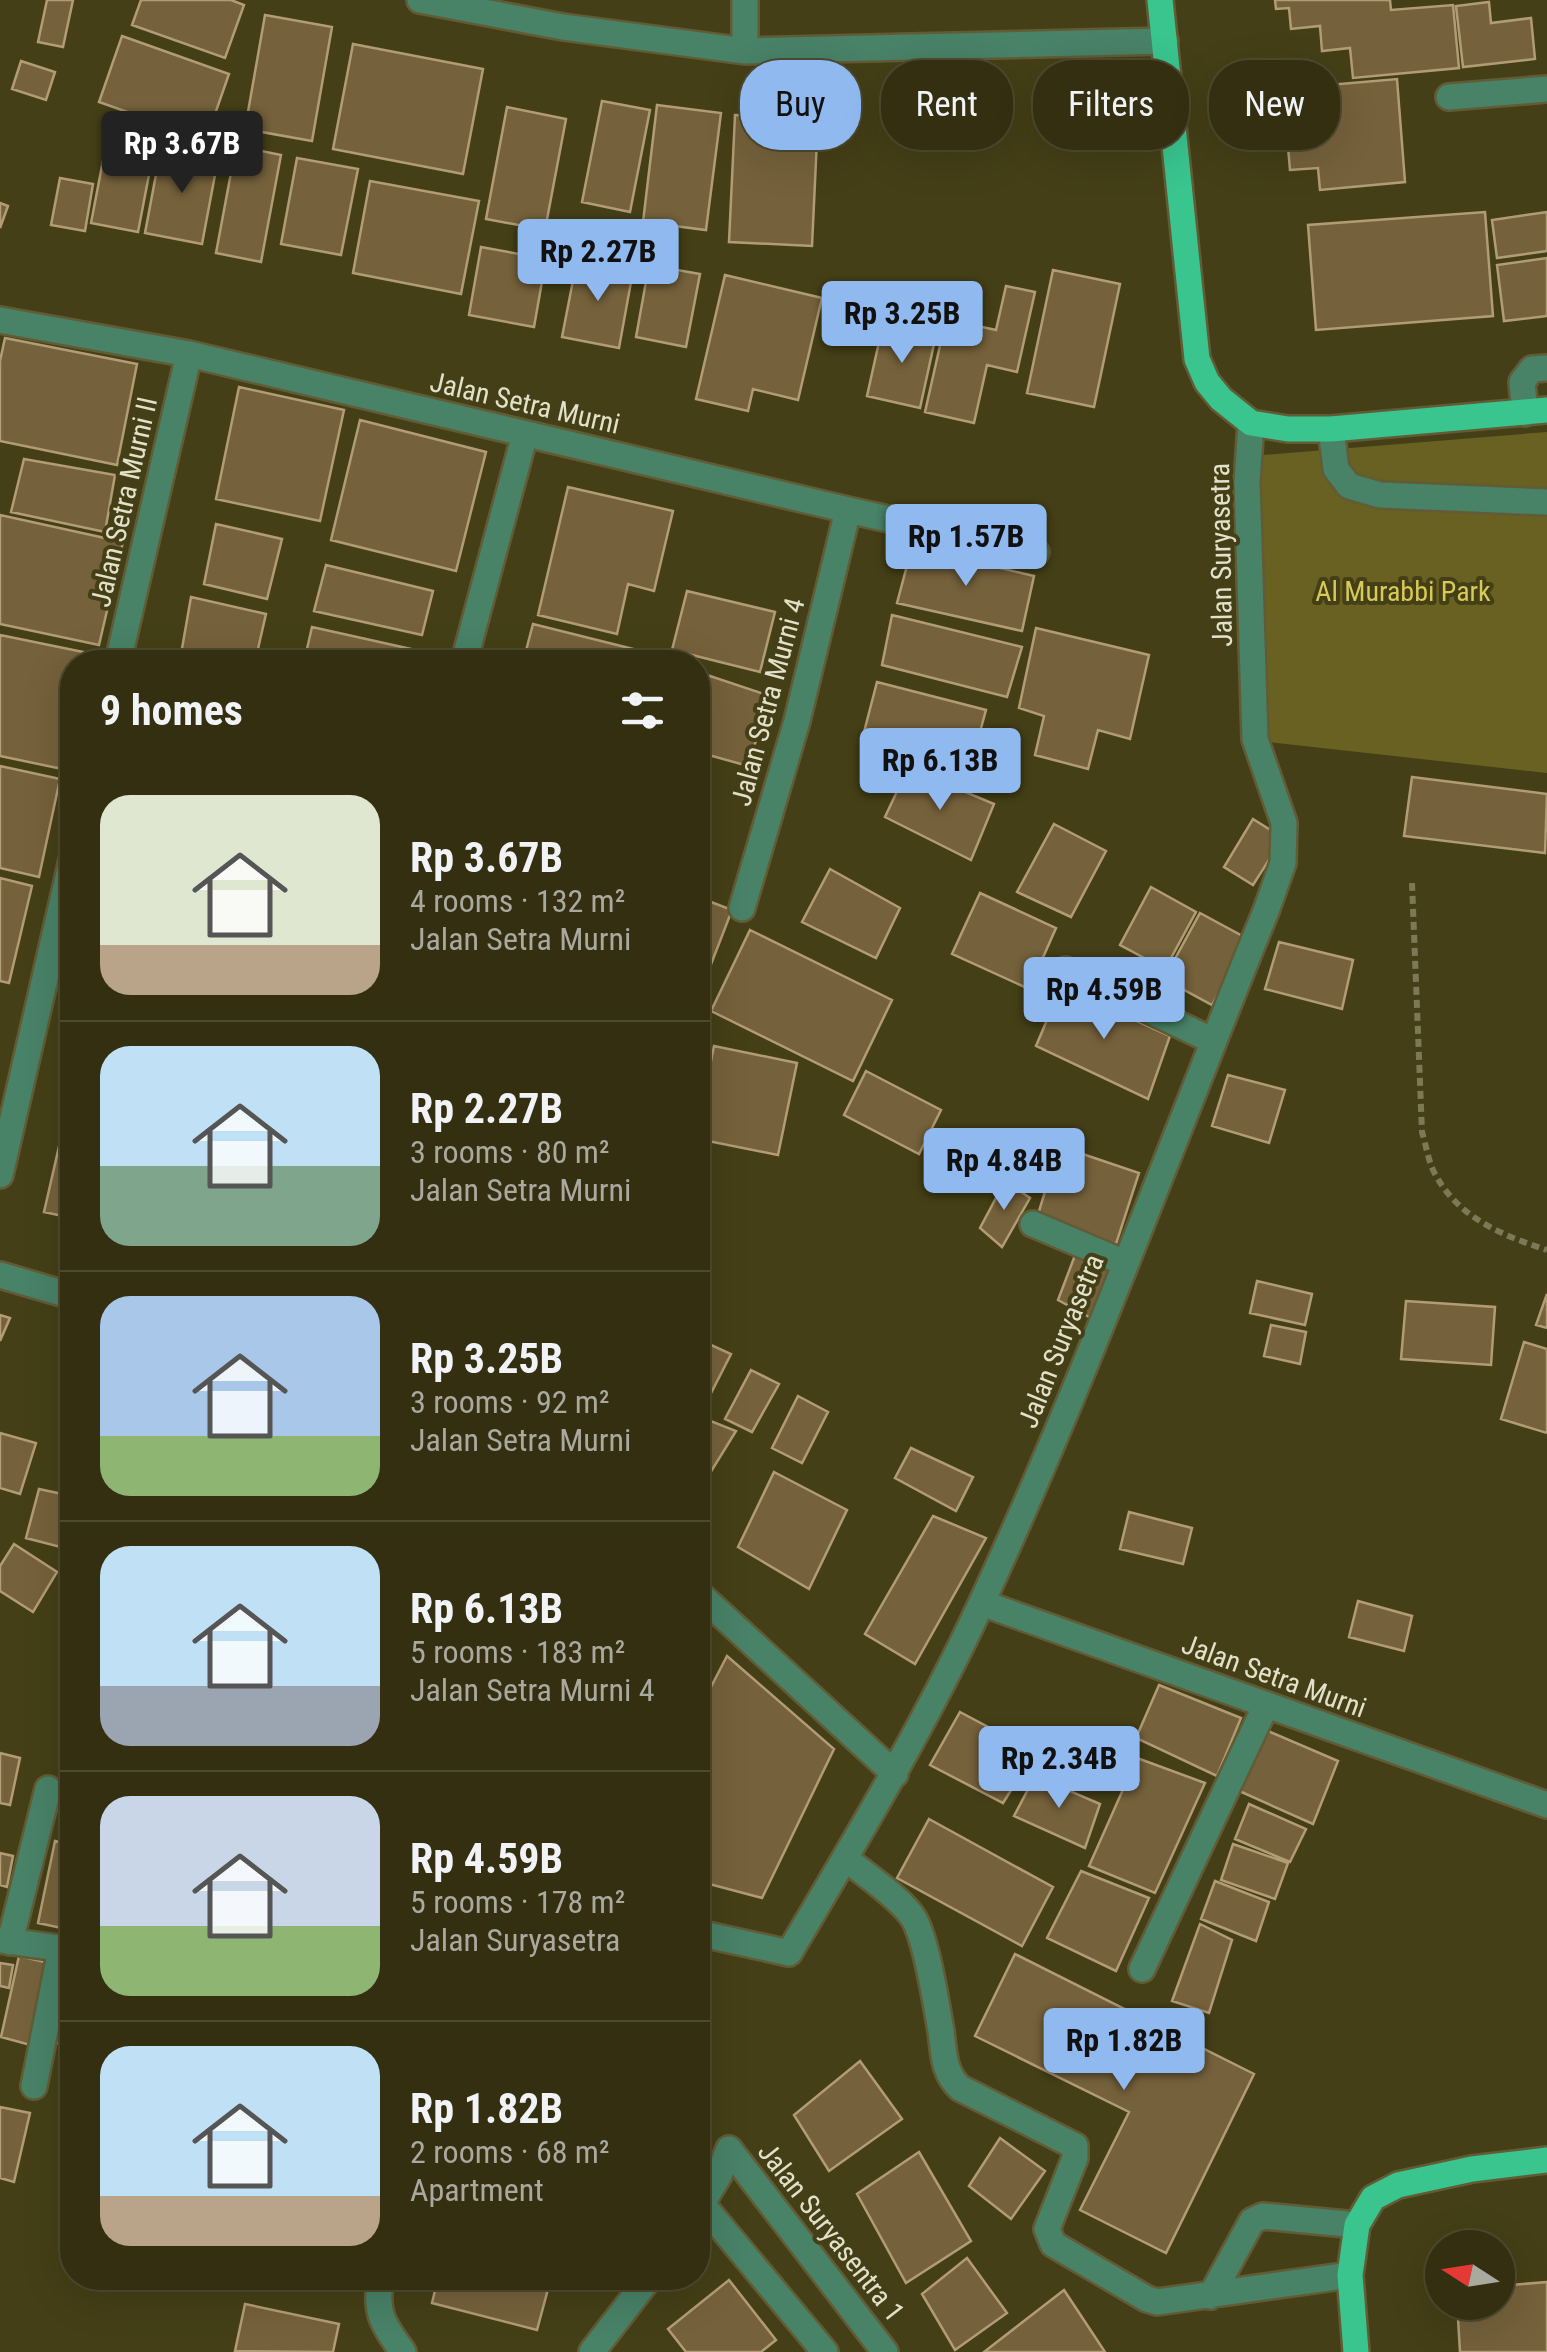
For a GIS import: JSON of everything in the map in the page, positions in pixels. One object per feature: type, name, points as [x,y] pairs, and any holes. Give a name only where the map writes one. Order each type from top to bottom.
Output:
[{"type":"main road","points":[[1160,0],[1197,359],[1207,382],[1221,399],[1251,424],[1288,428],[1331,429],[1536,412]]},
{"type":"main road","points":[[1356,2352],[1350,2275],[1357,2224],[1374,2198],[1398,2185],[1472,2169],[1547,2160]]},
{"type":"street","points":[[420,0],[563,27],[745,51],[1165,42]]},
{"type":"street","points":[[745,0],[745,51]]},
{"type":"street","points":[[1448,97],[1547,89]]},
{"type":"street","name":"Jalan Setra Murni","points":[[0,320],[189,354],[1036,552]]},
{"type":"street","name":"Jalan Setra Murni II","points":[[121,650],[189,354]]},
{"type":"street","points":[[1536,412],[1522,382],[1532,370],[1547,368]]},
{"type":"street","name":"Jalan Suryasetra","points":[[710,1935],[789,1953],[894,1774],[982,1604],[1083,1370],[1266,911],[1283,863],[1284,823],[1255,739],[1247,482],[1251,424]]},
{"type":"street","points":[[1331,429],[1336,469],[1349,486],[1380,495],[1547,502]]},
{"type":"street","points":[[467,650],[525,434]]},
{"type":"street","name":"Jalan Setra Murni 4","points":[[742,908],[797,721],[848,510]]},
{"type":"street","points":[[0,1174],[60,912]]},
{"type":"street","points":[[1066,970],[1213,1041]]},
{"type":"street","points":[[1033,1224],[1125,1263]]},
{"type":"street","points":[[0,1274],[60,1292]]},
{"type":"street","points":[[710,1604],[894,1774]]},
{"type":"street","name":"Jalan Setra Murni","points":[[982,1604],[1547,1805]]},
{"type":"street","points":[[1142,1969],[1266,1705]]},
{"type":"street","points":[[48,1789],[5,1941],[60,1948]]},
{"type":"street","points":[[845,1858],[911,1914],[921,1932],[943,2056],[954,2082],[1075,2146],[1076,2158],[1048,2229],[1053,2244],[1147,2300],[1165,2302],[1350,2275]]},
{"type":"street","points":[[34,2086],[60,1978]]},
{"type":"street","name":"Jalan Suryasentra 1","points":[[710,2187],[729,2149],[885,2352]]},
{"type":"street","points":[[1211,2296],[1252,2221],[1263,2216],[1357,2224]]},
{"type":"street","points":[[710,2219],[825,2352]]},
{"type":"street","points":[[378,2290],[376,2300],[386,2329],[403,2352]]},
{"type":"street","points":[[592,2352],[639,2290]]},
{"type":"path","points":[[1412,883],[1422,1132],[1432,1169],[1470,1216],[1507,1237],[1547,1250]]},
{"type":"green space","name":"Al Murabbi Park","points":[[1547,432],[1547,773],[1268,742],[1250,456]]},
{"type":"building","points":[[47,0],[73,0],[63,47],[38,42]]},
{"type":"building","points":[[141,0],[231,0],[244,5],[225,58],[132,25]]},
{"type":"building","points":[[1275,0],[1390,0],[1391,10],[1453,5],[1459,68],[1353,78],[1350,48],[1322,51],[1320,26],[1291,29],[1289,8],[1276,9]]},
{"type":"building","points":[[1489,2],[1491,23],[1531,18],[1535,59],[1463,67],[1456,6]]},
{"type":"building","points":[[265,15],[332,27],[312,141],[245,129]]},
{"type":"building","points":[[122,36],[229,74],[206,140],[99,102]]},
{"type":"building","points":[[353,44],[483,69],[463,174],[333,149]]},
{"type":"building","points":[[21,61],[55,72],[46,100],[12,89]]},
{"type":"building","points":[[1397,79],[1405,182],[1320,190],[1318,168],[1290,170],[1288,150],[1340,150],[1340,84]]},
{"type":"building","points":[[602,101],[650,110],[630,212],[582,202]]},
{"type":"building","points":[[657,105],[721,113],[706,230],[643,222]]},
{"type":"building","points":[[507,107],[566,119],[545,230],[486,219]]},
{"type":"building","points":[[735,115],[740,115],[740,150],[816,150],[812,246],[729,242]]},
{"type":"building","points":[[106,145],[153,154],[138,232],[91,223]]},
{"type":"building","points":[[236,146],[281,155],[261,262],[216,253]]},
{"type":"building","points":[[161,148],[218,159],[202,244],[145,233]]},
{"type":"building","points":[[297,158],[358,169],[341,255],[281,244]]},
{"type":"building","points":[[60,178],[93,184],[85,231],[51,225]]},
{"type":"building","points":[[370,181],[479,201],[461,294],[353,273]]},
{"type":"building","points":[[0,203],[8,206],[0,228]]},
{"type":"building","points":[[1485,212],[1493,316],[1316,330],[1308,225]]},
{"type":"building","points":[[1547,212],[1547,251],[1497,258],[1492,220]]},
{"type":"building","points":[[481,247],[546,259],[534,327],[469,315]]},
{"type":"building","points":[[1547,258],[1547,316],[1504,321],[1497,265]]},
{"type":"building","points":[[577,260],[633,271],[619,348],[562,337]]},
{"type":"building","points":[[649,265],[700,274],[686,347],[636,337]]},
{"type":"building","points":[[1053,270],[1120,284],[1094,407],[1027,393]]},
{"type":"building","points":[[725,275],[822,298],[798,400],[753,389],[748,411],[696,399]]},
{"type":"building","points":[[1006,286],[1035,292],[1017,372],[987,365],[974,423],[925,412],[946,319],[996,330]]},
{"type":"building","points":[[883,324],[936,335],[920,408],[867,396]]},
{"type":"building","points":[[5,338],[137,364],[117,465],[0,441],[0,361]]},
{"type":"building","points":[[239,387],[344,410],[320,521],[216,499]]},
{"type":"building","points":[[360,420],[486,452],[456,571],[331,540]]},
{"type":"building","points":[[24,459],[115,475],[105,532],[11,512]]},
{"type":"building","points":[[568,487],[673,511],[654,591],[628,584],[617,634],[538,615]]},
{"type":"building","points":[[0,515],[123,542],[99,645],[0,624]]},
{"type":"building","points":[[216,524],[282,539],[267,599],[204,584]]},
{"type":"building","points":[[912,547],[1034,576],[1022,631],[897,603]]},
{"type":"building","points":[[326,565],[433,591],[422,635],[314,611]]},
{"type":"building","points":[[687,591],[775,612],[760,672],[710,660],[710,650],[672,650]]},
{"type":"building","points":[[191,597],[266,614],[258,650],[182,650]]},
{"type":"building","points":[[892,615],[1022,647],[1007,697],[882,665]]},
{"type":"building","points":[[533,624],[637,650],[526,650]]},
{"type":"building","points":[[312,627],[416,650],[307,650]]},
{"type":"building","points":[[1036,628],[1149,655],[1130,739],[1098,730],[1088,769],[1035,755],[1044,716],[1019,708]]},
{"type":"building","points":[[0,635],[73,650],[60,650],[60,769],[0,756]]},
{"type":"building","points":[[710,676],[770,696],[748,766],[710,755]]},
{"type":"building","points":[[877,682],[986,710],[972,761],[863,736]]},
{"type":"building","points":[[0,766],[60,779],[39,877],[0,868]]},
{"type":"building","points":[[908,768],[994,804],[971,860],[885,817]]},
{"type":"building","points":[[1412,777],[1547,794],[1545,853],[1404,836]]},
{"type":"building","points":[[1253,819],[1283,838],[1253,885],[1224,867]]},
{"type":"building","points":[[1054,824],[1106,851],[1071,917],[1017,892]]},
{"type":"building","points":[[830,869],[900,908],[876,958],[802,922]]},
{"type":"building","points":[[0,878],[32,886],[9,983],[0,981]]},
{"type":"building","points":[[1151,887],[1196,912],[1165,969],[1120,945]]},
{"type":"building","points":[[980,893],[1056,928],[1029,989],[952,954]]},
{"type":"building","points":[[710,902],[732,910],[710,967]]},
{"type":"building","points":[[1200,913],[1248,939],[1212,1005],[1164,979]]},
{"type":"building","points":[[750,930],[892,1000],[853,1081],[711,1011]]},
{"type":"building","points":[[1279,942],[1353,960],[1342,1009],[1265,989]]},
{"type":"building","points":[[1061,987],[1170,1036],[1148,1099],[1036,1046]]},
{"type":"building","points":[[714,1046],[797,1063],[778,1155],[710,1141],[710,1066]]},
{"type":"building","points":[[866,1071],[941,1110],[919,1154],[844,1115]]},
{"type":"building","points":[[1228,1075],[1285,1090],[1269,1143],[1212,1126]]},
{"type":"building","points":[[60,1142],[60,1215],[44,1212]]},
{"type":"building","points":[[1059,1146],[1139,1173],[1116,1244],[1036,1221]]},
{"type":"building","points":[[1005,1181],[1030,1198],[1002,1247],[980,1228]]},
{"type":"building","points":[[1077,1250],[1112,1266],[1091,1318],[1058,1300]]},
{"type":"building","points":[[1257,1281],[1312,1294],[1305,1325],[1250,1313]]},
{"type":"building","points":[[1547,1294],[1547,1328],[1536,1325]]},
{"type":"building","points":[[1406,1301],[1495,1307],[1491,1365],[1401,1359]]},
{"type":"building","points":[[0,1315],[10,1318],[0,1341]]},
{"type":"building","points":[[1271,1325],[1306,1332],[1300,1364],[1264,1356]]},
{"type":"building","points":[[1524,1342],[1547,1349],[1547,1433],[1501,1419]]},
{"type":"building","points":[[710,1344],[731,1354],[710,1395]]},
{"type":"building","points":[[751,1370],[779,1384],[752,1432],[725,1419]]},
{"type":"building","points":[[798,1396],[828,1412],[802,1463],[772,1448]]},
{"type":"building","points":[[710,1421],[736,1431],[710,1473]]},
{"type":"building","points":[[0,1433],[36,1443],[20,1494],[0,1488]]},
{"type":"building","points":[[911,1448],[973,1477],[956,1511],[895,1478]]},
{"type":"building","points":[[774,1472],[847,1510],[809,1589],[738,1547]]},
{"type":"building","points":[[39,1489],[60,1493],[60,1547],[26,1538]]},
{"type":"building","points":[[1129,1512],[1192,1528],[1183,1564],[1120,1549]]},
{"type":"building","points":[[933,1516],[986,1538],[915,1664],[865,1634]]},
{"type":"building","points":[[14,1544],[57,1572],[33,1612],[0,1591],[0,1566]]},
{"type":"building","points":[[1358,1601],[1412,1616],[1404,1651],[1349,1637]]},
{"type":"building","points":[[727,1656],[834,1749],[762,1898],[710,1884],[710,1689]]},
{"type":"building","points":[[1159,1685],[1241,1718],[1217,1776],[1136,1738]]},
{"type":"building","points":[[960,1712],[1035,1752],[1003,1803],[930,1765]]},
{"type":"building","points":[[1261,1728],[1338,1761],[1313,1824],[1237,1790]]},
{"type":"building","points":[[0,1753],[20,1758],[10,1805],[0,1803]]},
{"type":"building","points":[[1137,1758],[1205,1783],[1155,1893],[1089,1866]]},
{"type":"building","points":[[1035,1776],[1100,1804],[1085,1848],[1014,1816]]},
{"type":"building","points":[[1249,1804],[1306,1829],[1290,1862],[1235,1839]]},
{"type":"building","points":[[929,1819],[1053,1887],[1022,1946],[897,1878]]},
{"type":"building","points":[[55,1841],[60,1842],[60,1928],[38,1923]]},
{"type":"building","points":[[1233,1844],[1288,1863],[1275,1899],[1221,1880]]},
{"type":"building","points":[[0,1853],[13,1856],[7,1887],[0,1885]]},
{"type":"building","points":[[1081,1871],[1149,1898],[1116,1971],[1047,1938]]},
{"type":"building","points":[[1215,1881],[1269,1902],[1256,1941],[1201,1919]]},
{"type":"building","points":[[1200,1924],[1232,1940],[1209,2013],[1172,2001]]},
{"type":"building","points":[[1015,1954],[1254,2074],[1166,2253],[1080,2210],[1129,2112],[975,2036]]},
{"type":"building","points":[[19,1956],[53,1964],[34,2046],[1,2037]]},
{"type":"building","points":[[0,1963],[13,1965],[9,1988],[0,1986]]},
{"type":"building","points":[[860,2061],[902,2119],[829,2171],[794,2115]]},
{"type":"building","points":[[0,2107],[30,2113],[14,2182],[0,2178]]},
{"type":"building","points":[[1000,2138],[1045,2171],[1011,2219],[969,2186]]},
{"type":"building","points":[[919,2152],[971,2241],[906,2283],[857,2194]]},
{"type":"building","points":[[967,2258],[1007,2313],[955,2350],[922,2294]]},
{"type":"building","points":[[729,2280],[776,2340],[761,2352],[686,2352],[668,2329]]},
{"type":"building","points":[[1547,2282],[1547,2352],[1460,2352],[1458,2320],[1515,2320],[1515,2285]]},
{"type":"building","points":[[435,2290],[548,2290],[537,2330],[432,2303]]},
{"type":"building","points":[[1064,2290],[1105,2352],[984,2352]]},
{"type":"building","points":[[245,2304],[339,2324],[333,2352],[235,2351]]}]
